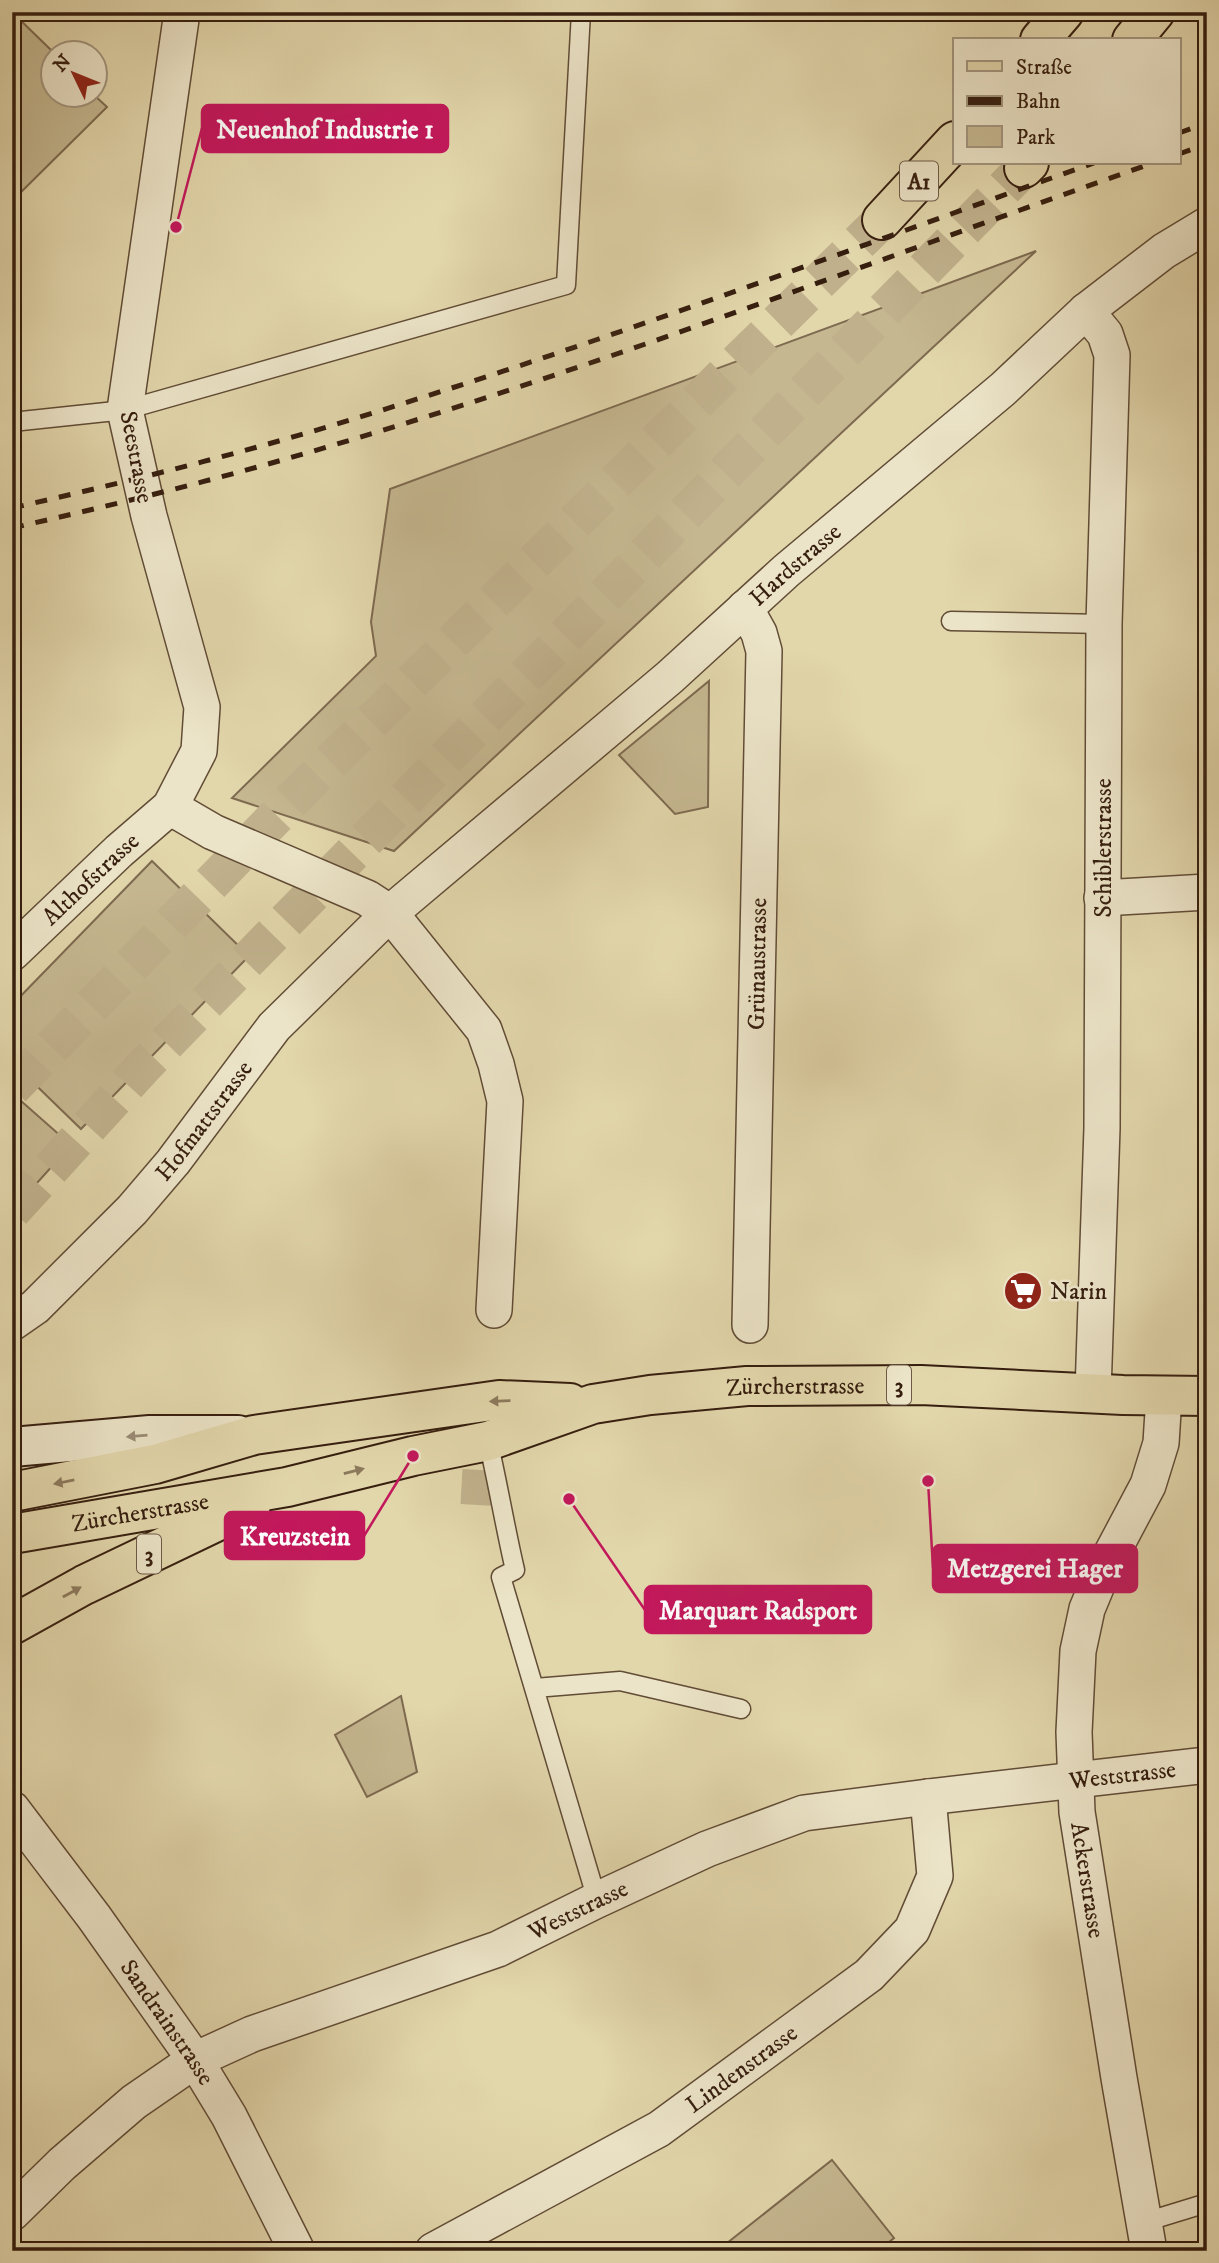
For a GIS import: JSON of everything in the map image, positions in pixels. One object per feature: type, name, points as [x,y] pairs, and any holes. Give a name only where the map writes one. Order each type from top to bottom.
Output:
[{"type":"main road","points":[[1042,38],[1064,12]]},
{"type":"main road","points":[[1134,38],[1155,12]]},
{"type":"main road","name":"A1","points":[[882,220],[953,143]]},
{"type":"main road","name":"Zürcherstrasse","points":[[12,1534],[288,1487],[413,1456],[488,1441],[593,1404],[650,1395],[747,1386],[921,1385],[1207,1396]]},
{"type":"main road","name":"Zürcherstrasse","points":[[12,1447],[149,1435],[254,1435],[499,1401],[593,1404]]},
{"type":"main road","name":"Zürcherstrasse","points":[[12,1492],[155,1464],[254,1435]]},
{"type":"main road","name":"3","points":[[12,1625],[84,1585],[288,1487]]},
{"type":"street","name":"Seestrasse","points":[[170,807],[199,751],[202,707],[149,516],[125,410],[183,12]]},
{"type":"street","name":"Hardstrasse","points":[[390,914],[670,677],[786,570],[1003,389],[1086,311],[1164,251],[1207,225]]},
{"type":"street","name":"Schiblerstrasse","points":[[1086,311],[1105,334],[1112,355],[1104,624],[1102,1128],[1093,1392]]},
{"type":"street","name":"Grünaustrasse","points":[[745,608],[759,633],[764,651],[750,1325]]},
{"type":"street","points":[[170,807],[213,832],[367,898],[390,914],[484,1030],[505,1101],[495,1310]]},
{"type":"street","name":"Althofstrasse","points":[[14,946],[170,807]]},
{"type":"street","points":[[1102,898],[1207,892]]},
{"type":"street","name":"Hofmattstrasse","points":[[12,1323],[35,1307],[132,1210],[197,1132],[274,1027],[390,914]]},
{"type":"street","name":"Ackerstrasse","points":[[1147,2236],[1077,1812],[1074,1732],[1078,1651],[1087,1608],[1104,1568],[1148,1485],[1161,1443],[1164,1396]]},
{"type":"street","name":"Weststrasse","points":[[12,2213],[62,2164],[134,2102],[195,2060],[252,2034],[498,1949],[707,1849],[804,1814],[1207,1765]]},
{"type":"street","name":"Lindenstrasse","points":[[433,2251],[659,2129],[869,1975],[912,1930],[935,1876],[928,1797]]},
{"type":"street","name":"Sandrainstrasse","points":[[12,1809],[94,1917],[195,2060],[229,2116],[297,2251]]},
{"type":"lane","points":[[12,422],[125,410],[566,285],[581,12]]},
{"type":"lane","points":[[951,621],[1104,624]]},
{"type":"lane","points":[[488,1441],[515,1570],[502,1577],[597,1900]]},
{"type":"lane","points":[[535,1688],[620,1681],[741,1709]]},
{"type":"lane","points":[[1147,2236],[1207,2203]]},
{"type":"green space","points":[[12,12],[39,38],[38,108],[106,108],[12,201]]},
{"type":"green space","points":[[1036,251],[394,851],[232,798],[376,656],[371,622],[390,489]]},
{"type":"green space","points":[[709,681],[708,807],[675,814],[619,755]]},
{"type":"green space","points":[[152,861],[249,956],[81,1129],[12,1062],[12,1005]]},
{"type":"green space","points":[[12,1093],[71,1145],[12,1211]]},
{"type":"green space","points":[[401,1696],[417,1772],[367,1797],[335,1735]]},
{"type":"green space","points":[[832,2160],[894,2238],[878,2251],[717,2251]]},
{"type":"tunnel","points":[[12,1211],[144,1066],[1024,168]]},
{"type":"tunnel","points":[[12,1088],[293,799],[882,220]]},
{"type":"tunnel","points":[[478,1505],[483,1414]]},
{"type":"railway","points":[[1180,133],[1207,123]]},
{"type":"railway","points":[[1180,154],[1207,144]]},
{"type":"railway","points":[[12,508],[249,449],[424,397],[808,266],[1091,164]]},
{"type":"railway","points":[[12,528],[210,480],[327,447],[535,382],[1150,164]]},
{"type":"place","name":"Neuenhof Industrie 1","points":[[176,227]]},
{"type":"place","name":"Narin","points":[[1023,1291]]},
{"type":"place","name":"Kreuzstein","points":[[413,1456]]},
{"type":"place","name":"Metzgerei Hager","points":[[928,1481]]},
{"type":"place","name":"Marquart Radsport","points":[[569,1499]]}]
